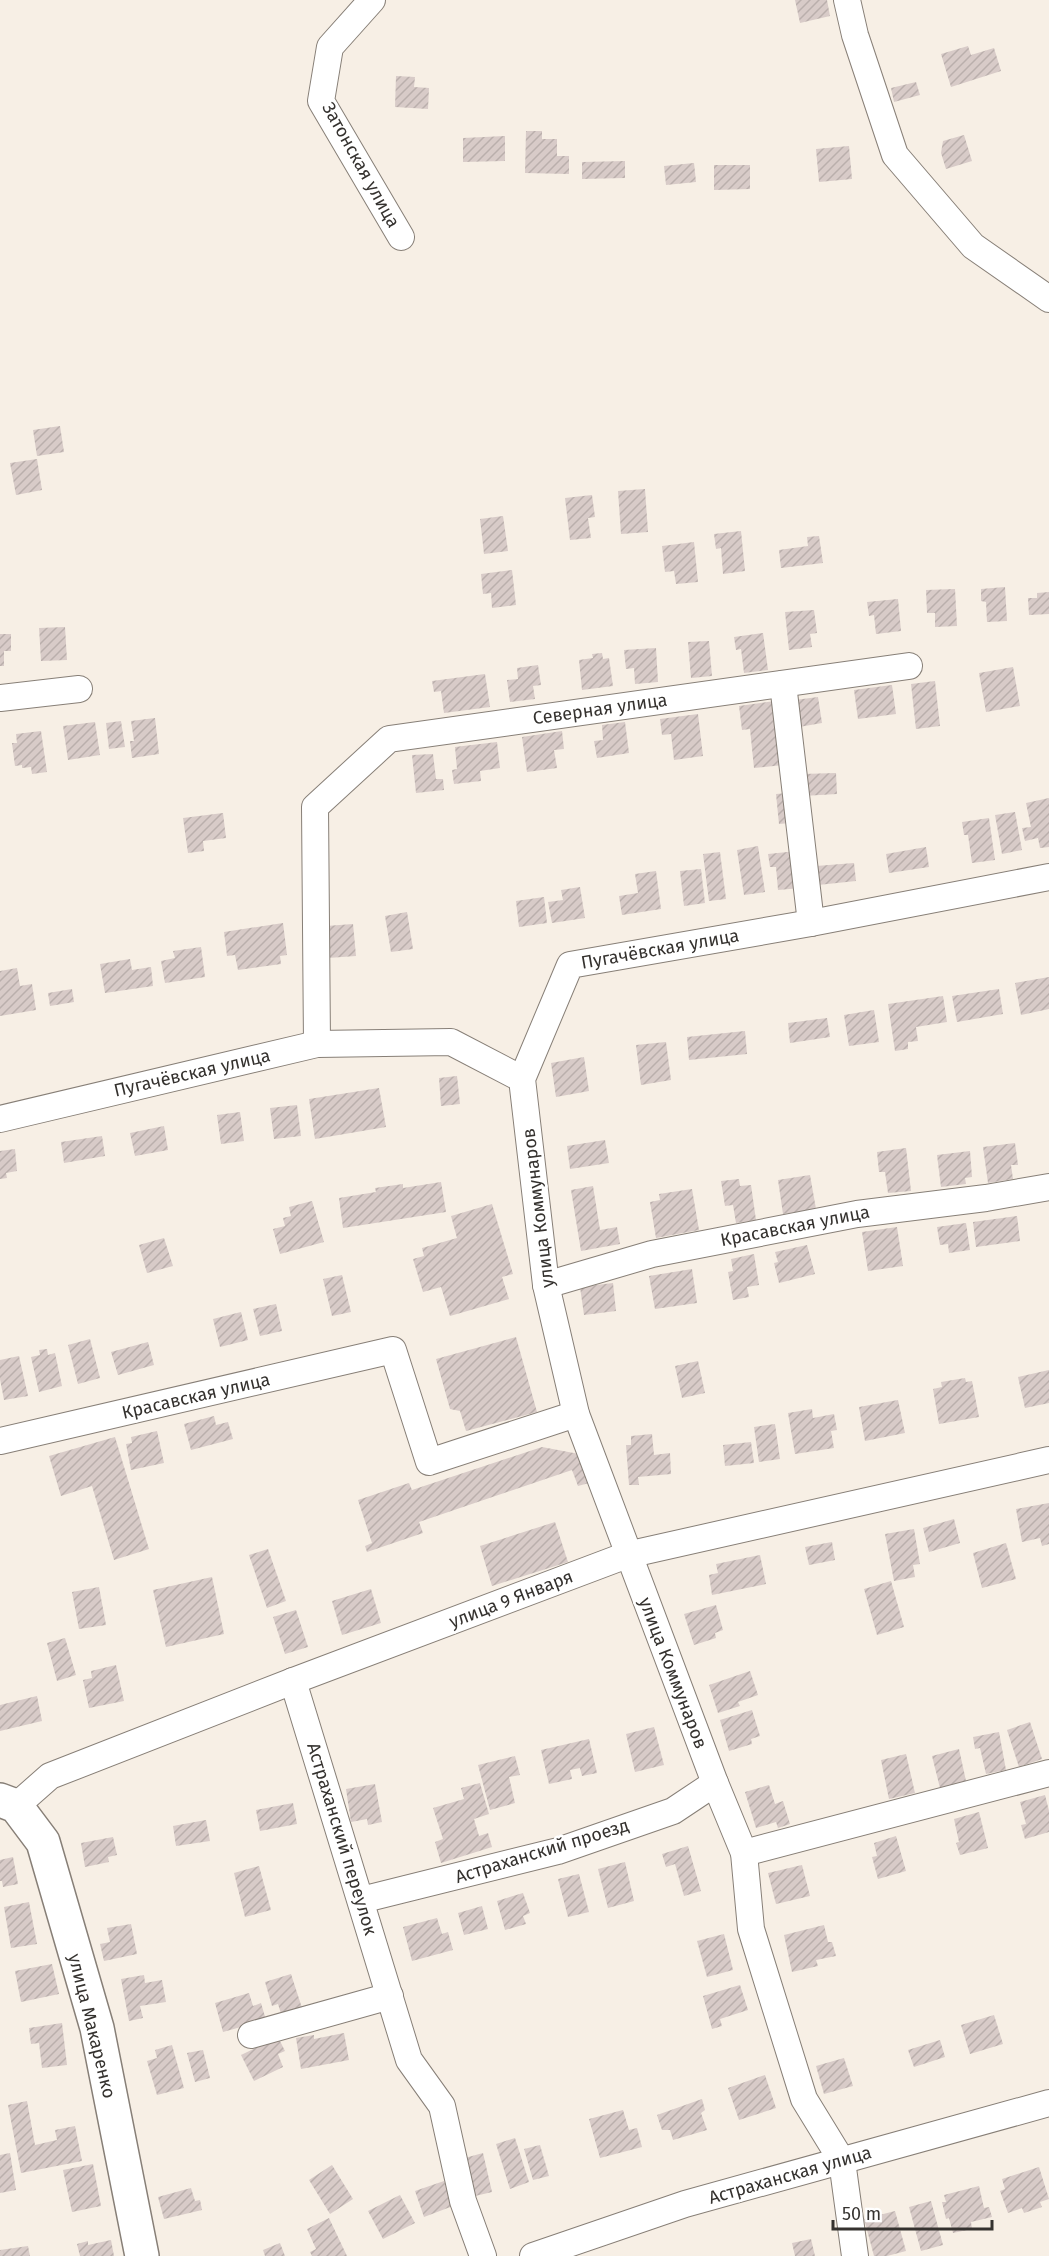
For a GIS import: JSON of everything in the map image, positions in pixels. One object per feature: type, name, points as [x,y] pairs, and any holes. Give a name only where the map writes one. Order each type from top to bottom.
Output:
[{"type":"main road","name":"улица Макаренко","points":[[8,1803],[43,1842],[97,2028],[142,2256]]},
{"type":"street","name":"Затонская улица","points":[[372,0],[330,47],[321,101],[401,237]]},
{"type":"street","points":[[847,0],[855,35],[895,154],[973,246],[1049,299]]},
{"type":"street","name":"Северная улица","points":[[317,1044],[315,807],[389,739],[909,666]]},
{"type":"street","points":[[783,684],[811,923]]},
{"type":"street","points":[[0,698],[79,689]]},
{"type":"street","name":"Пугачёвская улица","points":[[0,1119],[317,1044],[451,1042],[522,1079],[570,965],[1049,878]]},
{"type":"street","name":"улица Коммунаров","points":[[522,1079],[546,1286],[576,1414],[627,1556],[744,1853],[750,1929],[804,2099],[842,2161],[855,2256]]},
{"type":"street","name":"Красавская улица","points":[[546,1286],[663,1251],[857,1214],[986,1198],[1049,1187]]},
{"type":"street","name":"Красавская улица","points":[[0,1441],[393,1350],[429,1462],[576,1414]]},
{"type":"street","name":"улица 9 Января","points":[[8,1803],[50,1776],[293,1681],[627,1556],[1049,1460]]},
{"type":"street","name":"Астраханский переулок","points":[[293,1681],[409,2060],[442,2106],[463,2201],[483,2256]]},
{"type":"street","points":[[744,1853],[1049,1773]]},
{"type":"street","name":"Астраханский проезд","points":[[361,1900],[558,1851],[673,1811],[715,1783]]},
{"type":"street","points":[[251,2036],[390,1996]]},
{"type":"street","name":"Астраханская улица","points":[[533,2256],[686,2204],[1049,2103]]},
{"type":"building","points":[[795,0],[827,0],[830,16],[800,23]]},
{"type":"building","points":[[968,46],[971,55],[994,48],[1001,71],[951,87],[941,54]]},
{"type":"building","points":[[396,76],[415,77],[414,87],[429,88],[428,109],[395,107]]},
{"type":"building","points":[[916,82],[920,95],[894,102],[891,88]]},
{"type":"building","points":[[526,131],[542,131],[542,139],[557,139],[557,156],[569,156],[569,174],[525,173]]},
{"type":"building","points":[[964,135],[972,161],[946,169],[941,153],[943,141]]},
{"type":"building","points":[[505,136],[505,161],[463,162],[463,138]]},
{"type":"building","points":[[849,146],[852,179],[819,182],[816,149]]},
{"type":"building","points":[[625,161],[625,178],[582,179],[582,162]]},
{"type":"building","points":[[694,163],[696,182],[666,185],[664,166]]},
{"type":"building","points":[[714,165],[750,165],[750,189],[714,190]]},
{"type":"building","points":[[60,426],[64,452],[37,456],[33,430]]},
{"type":"building","points":[[37,459],[42,490],[16,495],[10,463]]},
{"type":"building","points":[[645,489],[648,532],[621,534],[618,491]]},
{"type":"building","points":[[592,495],[595,517],[588,518],[591,538],[570,540],[565,498]]},
{"type":"building","points":[[503,516],[508,551],[484,554],[480,519]]},
{"type":"building","points":[[741,531],[745,571],[723,574],[721,548],[716,549],[714,534]]},
{"type":"building","points":[[819,536],[823,563],[781,568],[779,550],[808,546],[807,537]]},
{"type":"building","points":[[694,542],[698,582],[676,584],[674,571],[665,572],[662,546]]},
{"type":"building","points":[[512,570],[516,605],[492,608],[491,593],[483,594],[481,574]]},
{"type":"building","points":[[1005,587],[1007,621],[987,622],[986,602],[981,601],[981,589]]},
{"type":"building","points":[[955,589],[957,626],[935,627],[935,613],[927,613],[926,590]]},
{"type":"building","points":[[1049,592],[1049,614],[1029,615],[1028,598],[1037,598],[1037,593]]},
{"type":"building","points":[[898,599],[901,631],[876,634],[874,615],[869,616],[867,602]]},
{"type":"building","points":[[814,610],[817,633],[810,634],[812,647],[789,650],[785,612]]},
{"type":"building","points":[[65,627],[67,660],[41,661],[39,628]]},
{"type":"building","points":[[763,633],[768,670],[744,673],[741,649],[736,650],[734,637]]},
{"type":"building","points":[[0,634],[11,634],[11,651],[4,651],[4,666],[0,666]]},
{"type":"building","points":[[709,641],[712,676],[691,678],[688,642]]},
{"type":"building","points":[[656,648],[658,682],[635,684],[634,668],[626,669],[624,650]]},
{"type":"building","points":[[602,653],[603,659],[609,658],[613,686],[582,690],[579,660],[593,658],[592,654]]},
{"type":"building","points":[[538,665],[541,685],[533,686],[535,699],[510,702],[507,680],[518,679],[517,668]]},
{"type":"building","points":[[1013,667],[1020,706],[986,712],[979,673]]},
{"type":"building","points":[[485,674],[490,707],[444,713],[441,691],[434,692],[432,681]]},
{"type":"building","points":[[935,681],[940,726],[916,729],[911,684]]},
{"type":"building","points":[[892,685],[896,714],[858,719],[854,690]]},
{"type":"building","points":[[818,697],[822,723],[799,727],[795,700]]},
{"type":"building","points":[[775,701],[783,765],[754,768],[750,729],[742,730],[739,706]]},
{"type":"building","points":[[698,714],[703,756],[674,760],[671,734],[662,735],[660,719]]},
{"type":"building","points":[[155,718],[159,754],[132,758],[130,741],[134,741],[131,721]]},
{"type":"building","points":[[121,721],[125,747],[109,749],[106,723]]},
{"type":"building","points":[[95,722],[100,755],[68,760],[63,726]]},
{"type":"building","points":[[625,722],[629,753],[597,758],[594,741],[603,740],[602,725]]},
{"type":"building","points":[[41,731],[47,772],[32,774],[31,767],[15,766],[12,743],[17,743],[16,734]]},
{"type":"building","points":[[562,731],[564,749],[554,750],[557,768],[527,772],[522,737]]},
{"type":"building","points":[[497,742],[500,768],[480,771],[481,781],[454,784],[452,770],[457,769],[455,747]]},
{"type":"building","points":[[433,754],[436,779],[443,779],[444,790],[416,793],[412,755]]},
{"type":"building","points":[[836,773],[837,794],[803,796],[802,774]]},
{"type":"building","points":[[787,793],[790,823],[779,824],[776,794]]},
{"type":"building","points":[[1049,798],[1049,847],[1040,848],[1038,838],[1025,841],[1022,828],[1031,827],[1026,803]]},
{"type":"building","points":[[1015,812],[1022,850],[1002,854],[995,815]]},
{"type":"building","points":[[223,813],[226,838],[203,841],[204,851],[188,853],[183,818]]},
{"type":"building","points":[[989,818],[995,860],[972,863],[968,835],[964,835],[962,822]]},
{"type":"building","points":[[758,846],[765,892],[744,895],[737,850]]},
{"type":"building","points":[[926,847],[929,867],[889,873],[886,854]]},
{"type":"building","points":[[797,851],[801,888],[778,890],[776,867],[770,867],[768,854]]},
{"type":"building","points":[[720,852],[726,899],[709,901],[703,854]]},
{"type":"building","points":[[854,863],[856,881],[818,885],[816,866]]},
{"type":"building","points":[[701,869],[705,903],[684,906],[680,871]]},
{"type":"building","points":[[656,871],[661,909],[622,915],[619,896],[638,893],[635,874]]},
{"type":"building","points":[[580,887],[585,918],[552,923],[548,902],[563,900],[561,890]]},
{"type":"building","points":[[544,897],[547,923],[519,927],[516,901]]},
{"type":"building","points":[[407,912],[413,949],[391,952],[385,916]]},
{"type":"building","points":[[283,923],[287,955],[280,956],[281,964],[238,970],[235,955],[227,956],[224,932]]},
{"type":"building","points":[[353,924],[356,956],[328,958],[326,926]]},
{"type":"building","points":[[201,947],[205,977],[165,983],[161,961],[175,958],[173,951]]},
{"type":"building","points":[[130,959],[132,970],[151,967],[153,986],[105,993],[100,964]]},
{"type":"building","points":[[17,968],[20,986],[32,984],[36,1010],[0,1016],[0,971]]},
{"type":"building","points":[[1049,977],[1049,1009],[1021,1015],[1015,983]]},
{"type":"building","points":[[72,989],[74,1002],[50,1006],[48,993]]},
{"type":"building","points":[[999,989],[1003,1014],[957,1022],[952,996]]},
{"type":"building","points":[[943,996],[947,1022],[916,1027],[918,1041],[908,1042],[908,1049],[895,1051],[888,1004]]},
{"type":"building","points":[[874,1010],[879,1042],[849,1046],[844,1015]]},
{"type":"building","points":[[827,1018],[830,1037],[790,1043],[788,1023]]},
{"type":"building","points":[[745,1031],[747,1054],[689,1060],[687,1037]]},
{"type":"building","points":[[666,1042],[671,1080],[641,1085],[636,1045]]},
{"type":"building","points":[[584,1057],[589,1091],[556,1097],[551,1063]]},
{"type":"building","points":[[457,1076],[460,1104],[441,1106],[439,1078]]},
{"type":"building","points":[[379,1088],[386,1127],[315,1139],[309,1099]]},
{"type":"building","points":[[297,1105],[301,1136],[274,1139],[270,1108]]},
{"type":"building","points":[[240,1112],[244,1141],[221,1144],[217,1115]]},
{"type":"building","points":[[164,1126],[168,1150],[135,1156],[130,1133]]},
{"type":"building","points":[[102,1136],[105,1156],[64,1163],[61,1142]]},
{"type":"building","points":[[605,1140],[609,1163],[570,1169],[567,1146]]},
{"type":"building","points":[[1015,1143],[1018,1165],[1011,1165],[1013,1179],[988,1183],[983,1147]]},
{"type":"building","points":[[906,1148],[911,1191],[888,1193],[885,1172],[879,1172],[877,1152]]},
{"type":"building","points":[[15,1149],[17,1171],[6,1173],[7,1178],[0,1179],[0,1151]]},
{"type":"building","points":[[970,1151],[972,1177],[965,1178],[966,1184],[941,1187],[937,1155]]},
{"type":"building","points":[[810,1175],[816,1209],[783,1214],[778,1180]]},
{"type":"building","points":[[739,1179],[740,1186],[751,1185],[756,1220],[736,1223],[733,1205],[725,1206],[721,1181]]},
{"type":"building","points":[[441,1182],[446,1212],[343,1228],[339,1198],[376,1192],[375,1188],[403,1184],[403,1188]]},
{"type":"building","points":[[593,1186],[600,1230],[617,1227],[620,1244],[581,1251],[571,1190]]},
{"type":"building","points":[[692,1189],[699,1230],[656,1238],[650,1202],[660,1200],[659,1194]]},
{"type":"building","points":[[312,1201],[324,1242],[280,1254],[273,1229],[285,1226],[283,1218],[291,1216],[289,1207]]},
{"type":"building","points":[[492,1204],[513,1274],[502,1277],[509,1299],[450,1316],[441,1287],[423,1292],[413,1259],[424,1256],[422,1248],[457,1238],[451,1216]]},
{"type":"building","points":[[1017,1216],[1020,1241],[976,1247],[973,1222]]},
{"type":"building","points":[[966,1223],[970,1250],[949,1253],[948,1244],[940,1245],[937,1227]]},
{"type":"building","points":[[897,1227],[903,1266],[868,1271],[862,1232]]},
{"type":"building","points":[[164,1238],[173,1266],[147,1273],[139,1245]]},
{"type":"building","points":[[807,1245],[815,1274],[779,1283],[774,1263],[778,1262],[775,1252]]},
{"type":"building","points":[[754,1254],[759,1285],[747,1287],[749,1297],[733,1300],[728,1272],[733,1271],[731,1259]]},
{"type":"building","points":[[692,1269],[697,1303],[655,1309],[649,1276]]},
{"type":"building","points":[[342,1275],[351,1312],[332,1316],[323,1279]]},
{"type":"building","points":[[613,1283],[616,1311],[584,1315],[580,1287]]},
{"type":"building","points":[[276,1304],[282,1331],[260,1336],[253,1309]]},
{"type":"building","points":[[241,1312],[248,1340],[220,1347],[213,1319]]},
{"type":"building","points":[[516,1337],[537,1412],[466,1431],[460,1411],[450,1409],[436,1359]]},
{"type":"building","points":[[90,1339],[100,1378],[78,1384],[68,1345]]},
{"type":"building","points":[[148,1342],[154,1365],[118,1375],[111,1352]]},
{"type":"building","points":[[47,1349],[48,1355],[55,1353],[62,1386],[39,1392],[31,1357],[40,1355],[39,1350]]},
{"type":"building","points":[[19,1356],[28,1396],[4,1400],[0,1379],[0,1360]]},
{"type":"building","points":[[698,1361],[705,1393],[682,1398],[675,1366]]},
{"type":"building","points":[[1049,1370],[1049,1403],[1025,1408],[1018,1377]]},
{"type":"building","points":[[965,1378],[966,1382],[972,1381],[979,1417],[939,1424],[933,1389],[942,1387],[941,1382]]},
{"type":"building","points":[[898,1400],[905,1433],[865,1441],[859,1407]]},
{"type":"building","points":[[812,1409],[813,1418],[834,1414],[837,1430],[831,1431],[834,1448],[795,1454],[788,1413]]},
{"type":"building","points":[[214,1416],[216,1425],[228,1422],[233,1439],[191,1450],[184,1424]]},
{"type":"building","points":[[775,1424],[780,1459],[759,1462],[754,1427]]},
{"type":"building","points":[[157,1431],[164,1463],[131,1470],[126,1444],[132,1443],[131,1437]]},
{"type":"building","points":[[652,1434],[654,1455],[670,1453],[671,1474],[638,1477],[639,1485],[629,1485],[626,1445],[631,1445],[631,1436]]},
{"type":"building","points":[[115,1437],[149,1549],[114,1560],[92,1486],[61,1496],[49,1456]]},
{"type":"building","points":[[751,1442],[754,1463],[725,1466],[723,1445]]},
{"type":"building","points":[[542,1447],[579,1454],[589,1483],[578,1486],[572,1470],[419,1522],[423,1533],[367,1552],[365,1546],[372,1543],[358,1500],[409,1483],[412,1490]]},
{"type":"building","points":[[1049,1503],[1049,1544],[1042,1546],[1040,1538],[1022,1542],[1016,1509]]},
{"type":"building","points":[[954,1519],[960,1543],[929,1552],[923,1528]]},
{"type":"building","points":[[555,1522],[568,1562],[492,1586],[480,1546]]},
{"type":"building","points":[[914,1529],[920,1564],[913,1565],[915,1577],[894,1581],[885,1534]]},
{"type":"building","points":[[832,1542],[835,1560],[809,1565],[805,1547]]},
{"type":"building","points":[[1006,1543],[1016,1579],[982,1588],[973,1553]]},
{"type":"building","points":[[268,1549],[286,1601],[267,1608],[249,1555]]},
{"type":"building","points":[[760,1555],[766,1584],[712,1595],[709,1575],[718,1573],[716,1564]]},
{"type":"building","points":[[212,1577],[224,1634],[166,1647],[153,1590]]},
{"type":"building","points":[[891,1581],[904,1627],[877,1635],[864,1589]]},
{"type":"building","points":[[99,1587],[106,1625],[79,1629],[72,1592]]},
{"type":"building","points":[[371,1589],[381,1623],[342,1635],[332,1601]]},
{"type":"building","points":[[716,1605],[723,1630],[715,1633],[716,1638],[694,1645],[684,1614]]},
{"type":"building","points":[[296,1610],[308,1647],[285,1654],[273,1617]]},
{"type":"building","points":[[65,1638],[76,1675],[57,1681],[47,1643]]},
{"type":"building","points":[[116,1665],[124,1701],[89,1708],[83,1680],[92,1678],[91,1671]]},
{"type":"building","points":[[750,1671],[758,1695],[738,1702],[740,1706],[718,1713],[709,1685]]},
{"type":"building","points":[[37,1696],[42,1721],[0,1731],[0,1705]]},
{"type":"building","points":[[752,1710],[760,1736],[751,1739],[752,1744],[729,1751],[720,1720]]},
{"type":"building","points":[[1030,1722],[1042,1759],[1019,1767],[1007,1730]]},
{"type":"building","points":[[654,1727],[664,1765],[635,1772],[626,1734]]},
{"type":"building","points":[[999,1732],[1006,1770],[986,1774],[980,1748],[975,1749],[973,1737]]},
{"type":"building","points":[[589,1739],[597,1773],[582,1776],[580,1768],[570,1770],[572,1779],[549,1784],[541,1750]]},
{"type":"building","points":[[959,1749],[966,1781],[940,1788],[932,1756]]},
{"type":"building","points":[[906,1754],[915,1793],[889,1799],[881,1760]]},
{"type":"building","points":[[515,1756],[520,1775],[509,1777],[515,1803],[490,1810],[478,1765]]},
{"type":"building","points":[[480,1783],[489,1814],[474,1819],[479,1836],[488,1833],[492,1847],[441,1863],[435,1842],[443,1839],[433,1808],[464,1799],[461,1788]]},
{"type":"building","points":[[375,1784],[382,1822],[368,1825],[367,1819],[351,1822],[346,1789]]},
{"type":"building","points":[[769,1785],[775,1804],[783,1801],[790,1824],[778,1828],[776,1822],[756,1828],[745,1792]]},
{"type":"building","points":[[1045,1795],[1049,1811],[1049,1832],[1025,1839],[1021,1825],[1026,1824],[1020,1802]]},
{"type":"building","points":[[293,1803],[297,1824],[260,1831],[256,1810]]},
{"type":"building","points":[[979,1812],[988,1848],[960,1855],[956,1843],[959,1842],[954,1819]]},
{"type":"building","points":[[206,1820],[210,1841],[176,1846],[173,1826]]},
{"type":"building","points":[[896,1836],[906,1871],[878,1879],[872,1857],[877,1856],[874,1843]]},
{"type":"building","points":[[113,1837],[117,1855],[108,1857],[109,1862],[85,1867],[81,1843]]},
{"type":"building","points":[[688,1846],[701,1891],[684,1896],[675,1864],[666,1867],[662,1854]]},
{"type":"building","points":[[13,1857],[18,1884],[3,1887],[0,1881],[0,1860]]},
{"type":"building","points":[[625,1862],[634,1901],[608,1908],[598,1869]]},
{"type":"building","points":[[802,1865],[810,1896],[776,1904],[768,1873]]},
{"type":"building","points":[[259,1866],[271,1910],[245,1917],[234,1873]]},
{"type":"building","points":[[579,1874],[589,1912],[568,1917],[558,1879]]},
{"type":"building","points":[[523,1893],[530,1913],[523,1916],[526,1924],[505,1930],[497,1901]]},
{"type":"building","points":[[29,1902],[37,1944],[11,1948],[4,1907]]},
{"type":"building","points":[[482,1906],[488,1929],[464,1935],[458,1913]]},
{"type":"building","points":[[437,1918],[442,1934],[448,1932],[453,1950],[412,1961],[403,1927]]},
{"type":"building","points":[[131,1924],[137,1954],[104,1961],[100,1944],[110,1942],[107,1928]]},
{"type":"building","points":[[824,1925],[828,1942],[832,1942],[836,1956],[816,1960],[818,1966],[792,1972],[784,1935]]},
{"type":"building","points":[[724,1934],[733,1970],[707,1977],[697,1941]]},
{"type":"building","points":[[52,1964],[59,1994],[21,2002],[15,1971]]},
{"type":"building","points":[[291,1974],[303,2011],[282,2017],[278,2004],[272,2006],[265,1982]]},
{"type":"building","points":[[144,1975],[145,1983],[162,1980],[166,2002],[140,2006],[143,2018],[129,2021],[121,1979]]},
{"type":"building","points":[[740,1985],[748,2010],[720,2019],[722,2026],[712,2029],[703,1996]]},
{"type":"building","points":[[249,1993],[253,2006],[261,2003],[266,2020],[223,2032],[215,2003]]},
{"type":"building","points":[[994,2015],[1003,2044],[970,2054],[961,2025]]},
{"type":"building","points":[[62,2023],[67,2065],[42,2068],[39,2043],[31,2044],[29,2028]]},
{"type":"building","points":[[344,2033],[349,2060],[301,2069],[296,2038],[314,2035],[314,2039]]},
{"type":"building","points":[[278,2037],[285,2051],[278,2054],[283,2067],[254,2081],[241,2055]]},
{"type":"building","points":[[940,2040],[945,2057],[914,2067],[908,2050]]},
{"type":"building","points":[[172,2045],[184,2088],[157,2095],[147,2061],[157,2058],[155,2050]]},
{"type":"building","points":[[203,2050],[210,2078],[195,2082],[187,2053]]},
{"type":"building","points":[[844,2058],[853,2086],[824,2094],[816,2066]]},
{"type":"building","points":[[765,2075],[776,2108],[739,2120],[728,2088]]},
{"type":"building","points":[[702,2099],[705,2110],[701,2113],[707,2130],[673,2140],[670,2130],[662,2130],[657,2115]]},
{"type":"building","points":[[27,2101],[35,2145],[57,2140],[55,2130],[75,2126],[82,2161],[21,2173],[8,2105]]},
{"type":"building","points":[[623,2110],[629,2130],[637,2128],[642,2147],[600,2158],[589,2119]]},
{"type":"building","points":[[515,2138],[529,2182],[510,2189],[496,2144]]},
{"type":"building","points":[[540,2145],[549,2176],[533,2180],[524,2149]]},
{"type":"building","points":[[10,2153],[16,2190],[0,2193],[0,2155]]},
{"type":"building","points":[[483,2153],[492,2192],[471,2197],[461,2159]]},
{"type":"building","points":[[93,2164],[101,2206],[72,2212],[63,2170]]},
{"type":"building","points":[[332,2165],[353,2199],[330,2214],[309,2180]]},
{"type":"building","points":[[1039,2167],[1049,2199],[1040,2202],[1042,2207],[1024,2213],[1022,2208],[1008,2213],[1000,2191],[1005,2189],[1002,2179]]},
{"type":"building","points":[[444,2181],[453,2206],[424,2217],[415,2191]]},
{"type":"building","points":[[979,2186],[984,2208],[989,2207],[992,2217],[971,2222],[972,2229],[953,2233],[949,2218],[946,2219],[942,2202],[946,2202],[944,2195]]},
{"type":"building","points":[[191,2188],[195,2201],[200,2200],[202,2210],[164,2219],[158,2197]]},
{"type":"building","points":[[400,2195],[415,2223],[383,2239],[368,2211]]},
{"type":"building","points":[[931,2201],[943,2245],[921,2251],[909,2207]]},
{"type":"building","points":[[895,2211],[906,2251],[887,2256],[874,2256],[864,2219]]},
{"type":"building","points":[[329,2218],[347,2256],[312,2256],[310,2252],[316,2249],[307,2229]]},
{"type":"building","points":[[811,2239],[815,2256],[795,2256],[792,2243]]},
{"type":"building","points":[[111,2240],[114,2256],[80,2256],[77,2244],[88,2241],[88,2245]]},
{"type":"building","points":[[280,2243],[285,2256],[265,2256],[263,2250]]},
{"type":"building","points":[[28,2246],[30,2256],[0,2256],[0,2250]]}]
